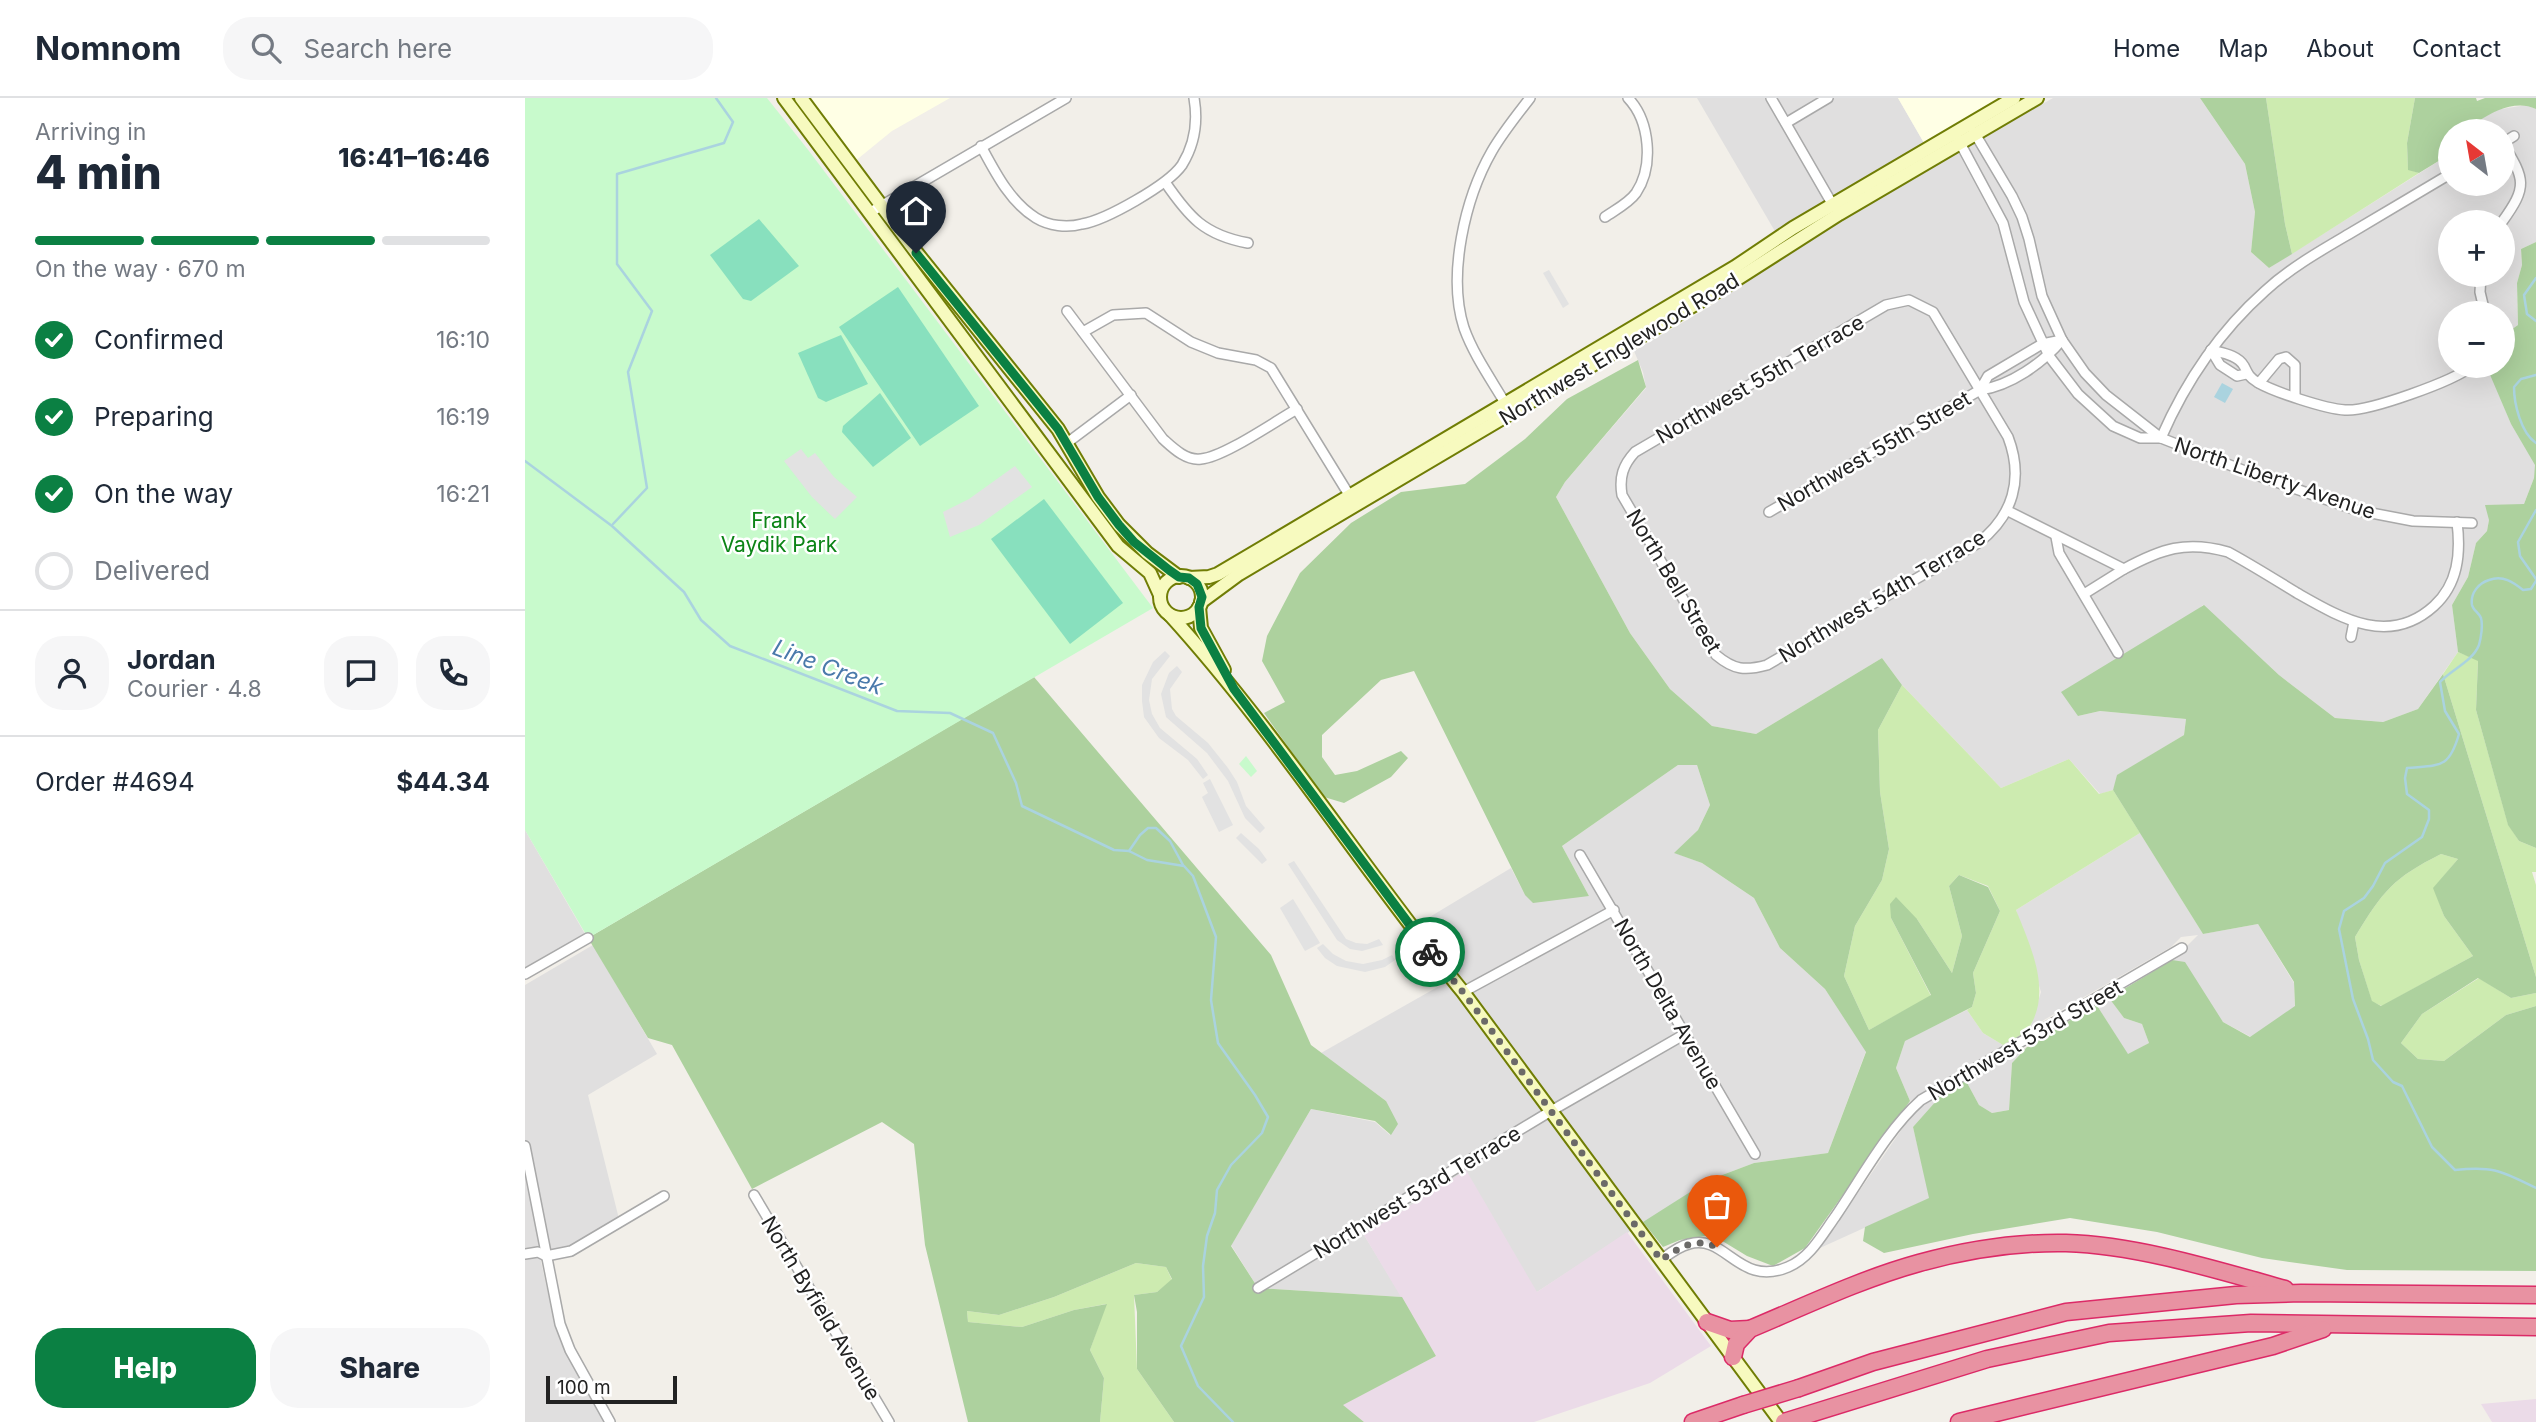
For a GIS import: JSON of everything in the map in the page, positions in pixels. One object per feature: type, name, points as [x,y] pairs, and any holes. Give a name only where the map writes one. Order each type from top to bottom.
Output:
[{"type":"highway","points":[[1707,1322],[1730,1330],[1750,1329],[1917,1263],[2006,1246],[2066,1243],[2109,1247],[2203,1266],[2301,1293]]},
{"type":"highway","points":[[1693,1422],[1873,1362],[2066,1312],[2236,1295],[2536,1295]]},
{"type":"highway","points":[[1782,1422],[1987,1359],[2109,1333],[2251,1323],[2536,1327]]},
{"type":"highway","points":[[1959,1422],[2273,1346],[2335,1325]]},
{"type":"highway","points":[[1733,1357],[1736,1344],[1750,1329]]},
{"type":"main road","points":[[784,98],[1118,546],[1150,573],[1161,604],[1234,689],[1296,770],[1782,1422]]},
{"type":"main road","points":[[801,98],[916,253],[1067,443],[1098,497],[1119,525],[1147,553],[1199,588],[1201,628],[1234,689]]},
{"type":"main road","name":"Northwest Englewood Road","points":[[1200,604],[1239,574],[1352,501],[1735,267],[1958,139],[2014,98]]},
{"type":"main road","name":"Northwest Englewood Road","points":[[1972,130],[2038,98]]},
{"type":"main road","name":"Northwest Englewood Road","points":[[1184,577],[1209,578],[1218,574],[1352,501]]},
{"type":"main road","points":[[1160,595],[1167,582],[1184,577]]},
{"type":"main road","points":[[1170,615],[1179,618],[1189,616],[1200,604]]},
{"type":"street","points":[[869,213],[1066,98]]},
{"type":"street","points":[[981,146],[1010,195],[1035,218],[1070,226],[1094,221],[1165,182],[1180,167],[1191,145],[1196,121],[1194,98]]},
{"type":"street","points":[[1508,408],[1465,329],[1457,298],[1458,264],[1471,201],[1491,153],[1530,98]]},
{"type":"street","points":[[1605,217],[1636,193],[1647,163],[1647,146],[1641,116],[1628,98]]},
{"type":"street","points":[[1771,98],[1836,209]]},
{"type":"street","points":[[1786,123],[1828,98]]},
{"type":"street","name":"North Liberty Avenue","points":[[1972,130],[2022,217],[2042,296],[2062,340],[2085,373],[2106,396],[2161,438],[2356,510],[2413,521],[2472,523]]},
{"type":"street","name":"North Liberty Avenue","points":[[1958,139],[2003,223],[2018,284],[2049,356],[2077,394],[2113,426],[2140,438],[2161,438]]},
{"type":"street","points":[[2509,210],[2520,192],[2515,164]]},
{"type":"street","points":[[2161,438],[2191,380],[2211,351],[2265,290],[2289,272],[2438,181]]},
{"type":"street","points":[[1165,182],[1183,208],[1200,225],[1228,239],[1248,243]]},
{"type":"street","name":"Northwest 55th Terrace","points":[[1621,474],[1635,452],[1886,305],[1909,300],[1933,312],[1980,390]]},
{"type":"street","points":[[1067,311],[1163,439],[1178,452],[1200,459],[1218,454],[1297,409]]},
{"type":"street","points":[[1083,332],[1113,316],[1146,313],[1191,342],[1218,353],[1256,360],[1271,369],[1352,501]]},
{"type":"street","name":"Northwest 55th Street","points":[[1980,390],[1988,376],[2042,344],[2062,340]]},
{"type":"street","name":"Northwest 55th Street","points":[[1769,512],[1980,390],[1996,388],[2049,356],[2062,340]]},
{"type":"street","points":[[2211,351],[2220,365],[2237,376],[2246,374],[2259,383],[2348,411],[2452,378]]},
{"type":"street","points":[[2259,383],[2279,359],[2286,357],[2295,365],[2295,396]]},
{"type":"street","points":[[2008,364],[2015,376]]},
{"type":"street","points":[[1980,390],[2008,437],[2014,453],[2014,496],[2008,511],[2124,569]]},
{"type":"street","points":[[1067,443],[1131,396]]},
{"type":"street","name":"North Bell Street","points":[[1621,474],[1622,495],[1716,655],[1738,669],[1749,670]]},
{"type":"street","name":"Northwest 54th Terrace","points":[[1749,670],[1767,665],[1978,543],[2008,511]]},
{"type":"street","points":[[2084,594],[2124,569],[2168,549],[2209,547],[2228,552],[2339,617],[2373,627],[2393,626],[2412,621],[2441,600],[2458,565],[2460,545],[2457,523]]},
{"type":"street","points":[[2056,537],[2059,553],[2118,653]]},
{"type":"street","points":[[2351,637],[2354,622]]},
{"type":"street","name":"North Delta Avenue","points":[[1580,855],[1755,1154]]},
{"type":"street","points":[[1463,992],[1614,910]]},
{"type":"street","points":[[525,974],[588,938]]},
{"type":"street","name":"Northwest 53rd Street","points":[[1661,1260],[1686,1244],[1698,1242],[1717,1247],[1738,1264],[1751,1269],[1771,1272],[1791,1266],[1812,1248],[1902,1119],[1921,1100],[2182,948]]},
{"type":"street","name":"Northwest 53rd Terrace","points":[[1258,1288],[1551,1111],[1685,1034]]},
{"type":"street","points":[[525,1146],[562,1331],[610,1422]]},
{"type":"street","name":"North Byfield Avenue","points":[[754,1195],[889,1422]]},
{"type":"street","points":[[525,1254],[538,1251],[546,1256],[571,1251],[664,1196]]},
{"type":"shaded area","points":[[807,98],[950,98],[892,131],[854,162]]},
{"type":"shaded area","points":[[1697,98],[1898,98],[1924,143],[1776,233]]},
{"type":"shaded area","points":[[1898,98],[2003,98],[1924,143]]},
{"type":"shaded area","points":[[2053,98],[2200,98],[2245,164],[2255,212],[2251,252],[2269,268],[2438,162],[2438,196],[2515,196],[2515,119],[2482,119],[2494,110],[2527,105],[2536,109],[2536,242],[2521,249],[2522,265],[2517,283],[2518,325],[2515,327],[2515,301],[2438,301],[2438,378],[2492,378],[2511,424],[2536,465],[2524,504],[2489,520],[2487,531],[2476,543],[2468,577],[2452,605],[2458,652],[2418,709],[2383,722],[2335,718],[2279,675],[2203,605],[2078,716],[2100,711],[2186,719],[2184,735],[2118,775],[2113,790],[2100,794],[2069,759],[2001,788],[1902,685],[1882,658],[1756,734],[1712,726],[1670,689],[1630,633],[1556,497],[1565,482],[1646,388],[1634,351],[1709,307],[1822,230]]},
{"type":"shaded area","points":[[1549,270],[1569,304],[1563,308],[1543,273]]},
{"type":"shaded area","points":[[801,449],[808,458],[815,453],[834,477],[857,497],[835,519],[812,497],[784,461]]},
{"type":"shaded area","points":[[1015,466],[1032,487],[979,525],[950,537],[943,512],[969,499]]},
{"type":"shaded area","points":[[1165,651],[1170,656],[1152,679],[1149,700],[1152,714],[1160,728],[1197,759],[1208,775],[1203,779],[1188,760],[1159,738],[1144,717],[1142,685],[1153,662]]},
{"type":"shaded area","points":[[1177,666],[1182,672],[1170,689],[1172,709],[1176,716],[1208,743],[1228,768],[1237,782],[1246,806],[1265,828],[1260,833],[1245,818],[1228,781],[1207,753],[1166,717],[1161,694],[1169,673]]},
{"type":"shaded area","points":[[1678,765],[1697,765],[1710,805],[1698,830],[1675,853],[1702,863],[1754,898],[1780,948],[1825,989],[1866,1051],[1828,1153],[1754,1163],[1709,1180],[1537,1292],[1364,1235],[1402,1297],[1258,1288],[1231,1245],[1311,1109],[1375,1122],[1390,1135],[1386,1101],[1321,1053],[1457,976],[1418,924],[1511,868],[1525,895],[1589,896],[1562,846]]},
{"type":"shaded area","points":[[1210,779],[1233,825],[1219,832],[1202,797],[1208,793],[1203,783]]},
{"type":"shaded area","points":[[525,830],[585,934],[525,969]]},
{"type":"shaded area","points":[[1241,833],[1267,860],[1262,864],[1236,838]]},
{"type":"shaded area","points":[[2140,833],[2203,934],[2258,924],[2294,983],[2295,1007],[2251,1037],[2223,1022],[2173,960],[2198,935],[2181,937],[2171,947],[2030,1028],[2041,992],[2016,910]]},
{"type":"shaded area","points":[[1294,861],[1346,939],[1367,944],[1379,939],[1383,945],[1362,951],[1350,949],[1337,940],[1288,864]]},
{"type":"shaded area","points":[[1293,899],[1320,943],[1305,951],[1280,908]]},
{"type":"shaded area","points":[[1323,944],[1346,961],[1363,964],[1392,955],[1395,960],[1385,967],[1365,972],[1337,966],[1317,948]]},
{"type":"shaded area","points":[[593,945],[657,1054],[588,1095],[619,1219],[567,1248],[540,1257],[555,1325],[562,1344],[606,1422],[525,1422],[525,985]]},
{"type":"shaded area","points":[[2109,998],[2124,1018],[2142,1024],[2149,1043],[2128,1055],[2096,1004]]},
{"type":"shaded area","points":[[1967,1010],[1983,1033],[2003,1045],[1910,1101],[1896,1068],[1905,1040]]},
{"type":"shaded area","points":[[2027,1047],[2012,1063],[2009,1110],[1992,1113],[1979,1105],[1965,1079]]},
{"type":"shaded area","points":[[1945,1091],[1913,1127],[1930,1198],[1820,1248],[1913,1113]]},
{"type":"shaded area","points":[[1466,1170],[1537,1292],[1627,1232],[1711,1346],[1650,1383],[1534,1422],[1364,1422],[1342,1405],[1436,1356],[1364,1235]]},
{"type":"shaded area","points":[[2536,1399],[2536,1422],[2492,1422],[2481,1404]]},
{"type":"green space","name":"Frank Vaydik Park","points":[[525,98],[767,98],[1153,608],[588,938],[525,830]]},
{"type":"green space","points":[[2200,98],[2266,98],[2292,254],[2269,268],[2251,252],[2255,212],[2245,164]]},
{"type":"green space","points":[[2266,98],[2415,98],[2407,143],[2408,169],[2419,173],[2292,254]]},
{"type":"green space","points":[[2415,98],[2476,98],[2477,101],[2485,98],[2536,98],[2536,109],[2514,106],[2482,119],[2438,119],[2438,161],[2419,173],[2408,170],[2407,143]]},
{"type":"green space","points":[[759,219],[799,266],[751,301],[743,299],[710,255]]},
{"type":"green space","points":[[2536,242],[2536,848],[2519,841],[2508,825],[2476,710],[2478,661],[2458,652],[2452,605],[2468,577],[2476,543],[2487,531],[2489,520],[2485,505],[2524,504],[2534,478],[2535,465],[2511,424],[2491,378],[2515,378],[2517,283],[2522,265],[2521,249]]},
{"type":"green space","points":[[898,287],[979,406],[920,446],[839,327]]},
{"type":"green space","points":[[841,335],[868,384],[826,402],[818,398],[798,353]]},
{"type":"green space","points":[[1638,360],[1646,387],[1565,482],[1556,497],[1630,633],[1670,689],[1712,726],[1756,734],[1882,658],[1902,685],[1878,730],[1880,792],[1889,849],[1882,880],[1855,926],[1844,976],[1869,1030],[1931,995],[1891,918],[1890,904],[1896,897],[1917,919],[1952,973],[1962,936],[1949,886],[1959,875],[1988,887],[2000,911],[1973,973],[1976,993],[1972,1007],[1905,1041],[1896,1068],[1910,1101],[1805,1248],[1773,1266],[1706,1236],[1680,1240],[1663,1247],[1643,1222],[1709,1180],[1754,1163],[1828,1153],[1866,1052],[1825,989],[1780,948],[1754,898],[1702,863],[1674,853],[1698,830],[1710,805],[1697,765],[1678,765],[1562,846],[1589,896],[1533,903],[1525,895],[1414,671],[1381,680],[1322,735],[1322,757],[1335,775],[1357,771],[1401,751],[1408,758],[1391,777],[1344,803],[1324,797],[1264,713],[1285,702],[1262,661],[1267,636],[1300,573],[1351,523],[1401,492],[1465,484],[1525,439],[1567,399]]},
{"type":"green space","points":[[880,393],[911,438],[873,467],[842,432],[843,426]]},
{"type":"green space","points":[[1044,499],[1123,603],[1070,644],[991,539]]},
{"type":"green space","points":[[2204,605],[2279,675],[2335,718],[2383,722],[2418,709],[2443,674],[2536,977],[2536,993],[2511,998],[2478,978],[2422,1014],[2401,1043],[2418,1059],[2444,1061],[2506,1015],[2536,1006],[2536,1271],[2347,1270],[2262,1258],[2157,1232],[2070,1218],[1973,1234],[1884,1253],[1863,1241],[1865,1227],[1929,1198],[1913,1127],[1945,1091],[1965,1079],[1979,1105],[1992,1113],[2009,1110],[2012,1063],[2027,1047],[2096,1004],[2128,1054],[2149,1043],[2142,1024],[2124,1018],[2109,998],[2172,960],[2185,962],[2223,1022],[2250,1037],[2295,1006],[2294,982],[2258,924],[2203,934],[2113,790],[2117,775],[2184,735],[2186,719],[2100,711],[2078,716],[2061,692]],"holes":[[[2441,854],[2458,859],[2433,888],[2444,916],[2473,956],[2381,1006],[2372,1001],[2355,937],[2382,897],[2400,879]]]},
{"type":"green space","points":[[2458,652],[2478,660],[2476,710],[2508,824],[2519,841],[2536,848],[2536,872],[2532,872],[2536,885],[2536,977],[2443,674]]},
{"type":"green space","points":[[1034,677],[1271,955],[1311,1045],[1386,1101],[1398,1124],[1391,1135],[1375,1121],[1311,1109],[1231,1246],[1258,1288],[1402,1297],[1436,1356],[1343,1405],[1364,1422],[1174,1422],[1137,1369],[1137,1312],[1134,1295],[1157,1292],[1172,1279],[1166,1267],[1136,1263],[1054,1297],[999,1315],[967,1311],[968,1322],[1022,1327],[1074,1310],[1107,1304],[1090,1350],[1104,1378],[1100,1422],[968,1422],[925,1245],[914,1144],[882,1122],[752,1189],[672,1045],[648,1038],[588,938]]},
{"type":"green space","points":[[1902,685],[2001,788],[2069,759],[2099,794],[2113,790],[2140,833],[2016,910],[2037,968],[2039,998],[2028,1029],[2003,1045],[1983,1033],[1967,1010],[1972,1007],[1976,993],[1973,973],[2000,911],[1988,886],[1959,875],[1949,886],[1962,936],[1952,973],[1917,919],[1891,918],[1931,996],[1869,1030],[1844,976],[1855,926],[1882,880],[1889,849],[1880,792],[1878,730]]},
{"type":"green space","points":[[1246,756],[1257,771],[1251,777],[1239,764]]},
{"type":"green space","points":[[2441,854],[2458,859],[2434,888],[2444,916],[2473,956],[2382,1006],[2372,1002],[2355,937],[2391,887],[2411,871]]},
{"type":"green space","points":[[2479,978],[2511,998],[2536,993],[2536,1006],[2506,1015],[2444,1061],[2418,1059],[2401,1043],[2422,1014]]},
{"type":"green space","points":[[1136,1263],[1166,1267],[1172,1280],[1157,1292],[1134,1295],[1137,1369],[1174,1422],[1100,1422],[1104,1378],[1090,1350],[1106,1304],[1074,1310],[1022,1327],[968,1322],[967,1311],[999,1315],[1054,1297]]},
{"type":"water","points":[[2222,383],[2233,389],[2225,403],[2214,397]]},
{"type":"waterway","points":[[613,524],[647,488],[628,372],[652,311],[617,264],[617,174],[724,143],[733,122],[716,98]]},
{"type":"waterway","points":[[2536,278],[2524,295],[2527,314],[2536,321]]},
{"type":"waterway","points":[[2536,375],[2521,379],[2514,387],[2519,418],[2536,443]]},
{"type":"waterway","name":"Line Creek","points":[[525,461],[612,526],[684,592],[701,620],[730,646],[897,711],[950,713],[993,733],[1016,783],[1022,806],[1114,850],[1129,851],[1147,860],[1184,866],[1193,876],[1216,937],[1211,1000],[1218,1043],[1268,1117],[1262,1133],[1231,1165],[1217,1190],[1215,1213],[1207,1236],[1203,1266],[1204,1297],[1181,1346],[1198,1386],[1233,1422]]},
{"type":"waterway","points":[[2536,510],[2518,542],[2520,556],[2536,579]]},
{"type":"waterway","points":[[2536,581],[2531,589],[2523,590],[2499,578],[2485,581],[2476,589],[2472,605],[2482,621],[2479,645],[2472,656],[2440,682],[2445,711],[2459,734],[2455,745],[2442,763],[2407,768],[2407,794],[2429,810],[2429,819],[2422,837],[2385,863],[2364,898],[2344,911],[2339,929],[2353,999],[2373,1060],[2393,1082],[2402,1086],[2432,1147],[2455,1170],[2489,1169],[2536,1188]]},
{"type":"waterway","name":"Line Creek","points":[[1129,851],[1148,828],[1156,828],[1170,841],[1183,865]]},
{"type":"way so far","points":[[1430,952],[1463,992],[1661,1260],[1680,1247],[1692,1243],[1717,1247]]},
{"type":"route","points":[[916,253],[1058,429],[1098,497],[1119,525],[1134,542],[1169,570],[1197,584],[1202,597],[1199,607],[1201,628],[1234,689],[1430,952]]}]
